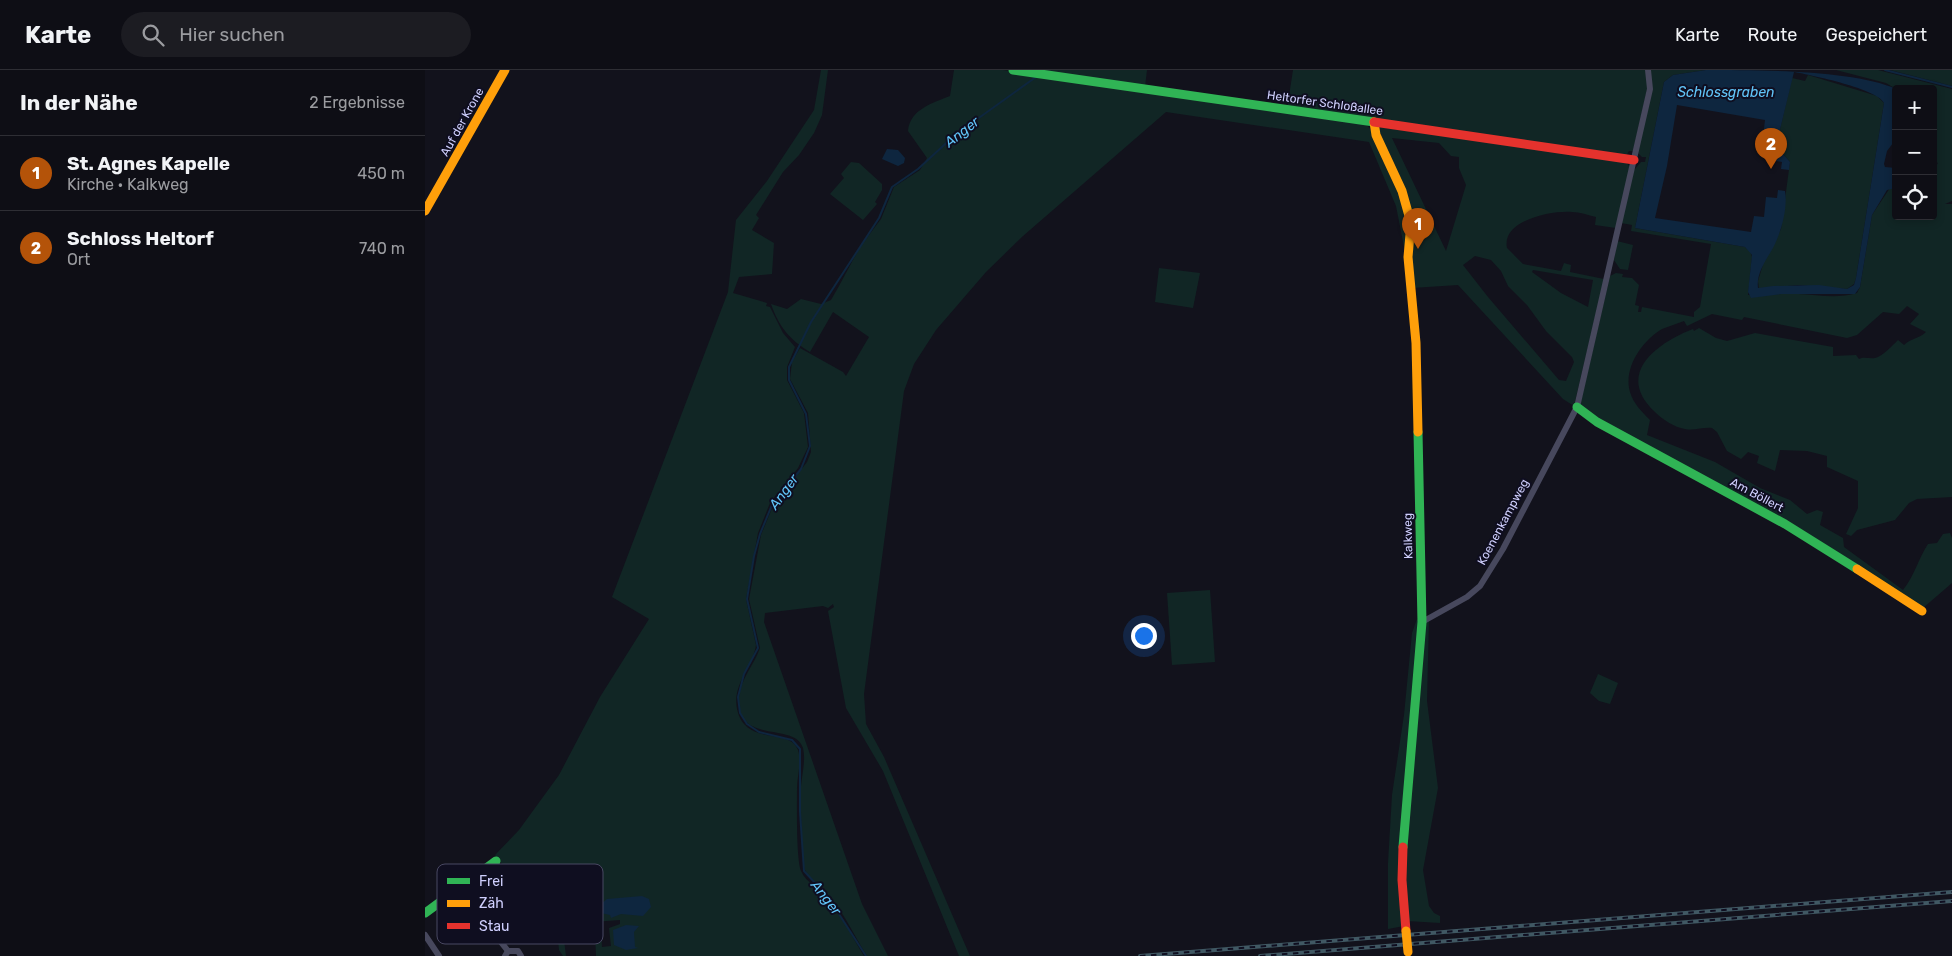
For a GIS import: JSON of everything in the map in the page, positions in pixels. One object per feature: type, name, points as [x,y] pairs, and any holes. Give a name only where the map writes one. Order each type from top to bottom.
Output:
[{"type":"street","name":"Auf der Krone","points":[[425,211],[505,70]]},
{"type":"street","name":"Heltorfer Schloßallee","points":[[1013,70],[1634,160]]},
{"type":"street","points":[[1577,407],[1650,89],[1648,70]]},
{"type":"street","name":"Kalkweg","points":[[1374,122],[1376,135],[1402,191],[1411,218],[1408,257],[1416,352],[1422,622],[1403,827],[1402,880],[1408,954]]},
{"type":"street","name":"Koenenkampweg","points":[[1422,622],[1467,597],[1480,586],[1499,555],[1577,407]]},
{"type":"street","name":"Am Böllert","points":[[1577,407],[1597,422],[1785,524],[1922,612]]},
{"type":"street","points":[[492,864],[496,861]]},
{"type":"street","points":[[425,913],[437,905]]},
{"type":"street","points":[[425,935],[439,956]]},
{"type":"street","points":[[506,953],[516,950],[521,956]]},
{"type":"green space","points":[[821,70],[828,70],[822,115],[814,133],[799,155],[783,172],[756,215],[759,218],[752,230],[774,243],[772,274],[739,277],[733,293],[767,303],[766,306],[770,307],[783,333],[795,347],[787,367],[787,380],[804,413],[808,447],[798,468],[770,503],[758,533],[746,599],[756,645],[737,692],[736,700],[737,709],[742,721],[749,728],[758,733],[786,739],[793,743],[798,750],[800,760],[797,788],[797,831],[801,871],[806,879],[825,894],[864,956],[596,956],[596,944],[602,944],[602,947],[611,946],[609,928],[620,924],[620,920],[603,921],[603,864],[502,864],[495,855],[519,830],[559,775],[600,697],[649,619],[612,597],[728,292],[736,220],[767,181],[814,110]]},
{"type":"green space","points":[[954,70],[1003,70],[1365,123],[1373,132],[1408,215],[1407,262],[1396,206],[1369,142],[1166,112],[1023,236],[986,272],[936,330],[914,364],[904,391],[864,694],[866,724],[884,757],[970,956],[959,956],[883,771],[846,708],[828,611],[834,607],[833,604],[828,608],[823,606],[765,613],[764,622],[862,904],[888,956],[867,956],[836,905],[828,894],[810,878],[805,870],[801,803],[804,762],[803,748],[798,740],[755,728],[746,722],[740,712],[739,697],[742,684],[760,648],[749,599],[761,535],[773,506],[807,462],[811,452],[808,413],[790,379],[792,362],[800,348],[843,372],[846,376],[869,337],[833,312],[810,352],[786,332],[771,304],[787,309],[801,299],[821,304],[831,300],[860,247],[881,219],[894,187],[920,170],[927,158],[908,131],[910,123],[913,117],[923,108],[950,96]]},
{"type":"green space","points":[[1046,70],[1147,70],[1145,87],[1044,73]]},
{"type":"green space","points":[[1293,70],[1645,70],[1649,81],[1633,151],[1629,151],[1626,156],[1287,109]]},
{"type":"green space","points":[[1650,70],[1706,70],[1673,75],[1664,82],[1635,228],[1745,247],[1750,251],[1752,257],[1748,295],[1850,295],[1857,293],[1860,287],[1872,215],[1890,188],[1892,188],[1892,220],[1937,220],[1937,85],[1952,89],[1952,201],[1945,204],[1952,204],[1952,497],[1917,499],[1909,503],[1895,520],[1857,530],[1851,536],[1846,534],[1858,508],[1858,481],[1827,467],[1827,456],[1807,451],[1780,450],[1775,471],[1757,463],[1759,456],[1748,452],[1741,459],[1727,451],[1717,432],[1712,428],[1685,429],[1665,420],[1643,398],[1639,385],[1640,373],[1645,362],[1654,351],[1679,335],[1699,328],[1716,338],[1727,341],[1755,333],[1833,347],[1833,356],[1856,355],[1859,359],[1875,358],[1884,353],[1898,340],[1904,345],[1926,332],[1910,324],[1919,314],[1907,306],[1899,314],[1883,312],[1857,335],[1847,338],[1744,317],[1742,320],[1712,314],[1687,326],[1684,321],[1662,329],[1655,334],[1641,348],[1629,374],[1630,392],[1633,400],[1650,420],[1647,435],[1715,462],[1760,488],[1790,500],[1807,514],[1817,510],[1823,512],[1820,525],[1843,538],[1844,547],[1903,590],[1911,579],[1928,544],[1937,543],[1943,534],[1950,533],[1952,538],[1952,583],[1923,608],[1801,532],[1597,421],[1580,405],[1610,276],[1616,273],[1623,274],[1622,277],[1632,278],[1639,285],[1635,305],[1639,306],[1638,312],[1641,312],[1642,307],[1694,317],[1694,312],[1700,307],[1711,244],[1631,231],[1632,225],[1621,223],[1634,170],[1641,162],[1645,162],[1646,157],[1642,157],[1638,153]]},
{"type":"green space","points":[[1836,70],[1878,70],[1936,85],[1892,85],[1892,87],[1886,83]]},
{"type":"green space","points":[[1890,70],[1952,70],[1952,86]]},
{"type":"green space","points":[[1808,75],[1877,96],[1884,103],[1856,278],[1854,284],[1847,289],[1798,285],[1759,289],[1758,281],[1764,261],[1781,229],[1790,162],[1776,146],[1792,78],[1805,81]]},
{"type":"green space","points":[[1379,127],[1624,160],[1630,167],[1616,228],[1595,225],[1596,217],[1578,212],[1553,213],[1530,219],[1520,224],[1512,230],[1507,238],[1507,248],[1523,264],[1561,271],[1564,263],[1571,265],[1570,272],[1604,279],[1574,406],[1563,399],[1458,285],[1412,288],[1412,231],[1418,229],[1378,134]],"holes":[[[1392,138],[1439,143],[1451,156],[1459,157],[1459,168],[1466,185],[1446,251]],[[1475,256],[1491,260],[1501,271],[1508,286],[1527,305],[1546,331],[1572,357],[1574,362],[1566,381],[1559,380],[1463,265]],[[1533,270],[1593,280],[1588,307],[1561,293],[1532,272]]]},
{"type":"green space","points":[[851,162],[859,163],[882,184],[882,190],[875,202],[877,204],[863,220],[830,194],[844,178],[841,174]]},
{"type":"green space","points":[[1617,241],[1633,245],[1628,270],[1620,269],[1614,260]]},
{"type":"green space","points":[[1159,268],[1200,273],[1193,308],[1155,302]]},
{"type":"green space","points":[[1210,590],[1215,662],[1172,665],[1167,593]]},
{"type":"green space","points":[[1417,619],[1419,621],[1402,825],[1404,926],[1388,929],[1388,863],[1392,795],[1404,715],[1412,633]]},
{"type":"green space","points":[[1429,619],[1427,701],[1438,788],[1423,870],[1429,906],[1434,913],[1440,916],[1440,923],[1407,921],[1405,827],[1425,624]]},
{"type":"green space","points":[[1598,674],[1618,683],[1610,704],[1599,701],[1590,693]]},
{"type":"green space","points":[[558,944],[564,944],[566,956],[563,956],[559,950]]},
{"type":"water","name":"Schlossgraben","points":[[1706,70],[1751,70],[1804,72],[1856,78],[1892,88],[1892,144],[1887,151],[1884,164],[1885,167],[1892,168],[1892,189],[1887,190],[1872,215],[1860,287],[1855,294],[1781,294],[1751,298],[1748,292],[1752,255],[1745,247],[1635,228],[1664,82],[1673,75]],"holes":[[[1794,72],[1828,79],[1870,93],[1884,103],[1854,285],[1847,289],[1819,285],[1758,288],[1760,272],[1776,242],[1781,228],[1786,205],[1785,191],[1778,190],[1777,198],[1766,197],[1764,217],[1754,216],[1751,232],[1655,218],[1667,166],[1677,105],[1765,120],[1763,138],[1774,140],[1771,160],[1782,162],[1781,169],[1789,170],[1790,162],[1776,146]]]},
{"type":"water","points":[[887,149],[898,150],[905,158],[904,163],[898,166],[882,159]]},
{"type":"water","points":[[642,896],[649,899],[651,907],[643,916],[621,914],[611,918],[610,915],[603,913],[603,902],[607,899]]},
{"type":"water","points":[[626,925],[639,926],[634,932],[635,947],[638,948],[626,950],[614,945],[613,930]]},
{"type":"waterway","name":"Anger","points":[[1885,70],[1952,87]]},
{"type":"waterway","name":"Anger","points":[[866,956],[828,897],[804,871],[800,812],[800,749],[792,740],[759,732],[747,724],[740,713],[738,697],[744,674],[758,648],[747,599],[754,556],[760,534],[772,505],[801,469],[810,446],[806,414],[789,380],[789,367],[811,322],[879,218],[892,187],[918,169],[955,135],[1036,77]]},
{"type":"railway","points":[[1140,956],[1952,892]]},
{"type":"railway","points":[[1260,956],[1952,901]]},
{"type":"traffic: fast","points":[[1013,70],[1374,122]]},
{"type":"traffic: fast","points":[[1577,407],[1597,422],[1785,524],[1857,569]]},
{"type":"traffic: fast","points":[[1403,847],[1422,622],[1418,432]]},
{"type":"traffic: fast","points":[[492,864],[496,861]]},
{"type":"traffic: fast","points":[[425,913],[437,904]]},
{"type":"traffic: slow","points":[[425,211],[505,70]]},
{"type":"traffic: slow","points":[[1374,122],[1376,135],[1402,191],[1411,223],[1408,257],[1416,343],[1418,432]]},
{"type":"traffic: slow","points":[[1857,569],[1922,611]]},
{"type":"traffic: slow","points":[[1406,931],[1408,952]]},
{"type":"traffic: jam","points":[[1374,122],[1634,160]]},
{"type":"traffic: jam","points":[[1403,847],[1402,880],[1406,931]]},
{"type":"place","name":"Schloss Heltorf","points":[[1771,169]]},
{"type":"place","name":"St. Agnes Kapelle","points":[[1418,249]]}]
